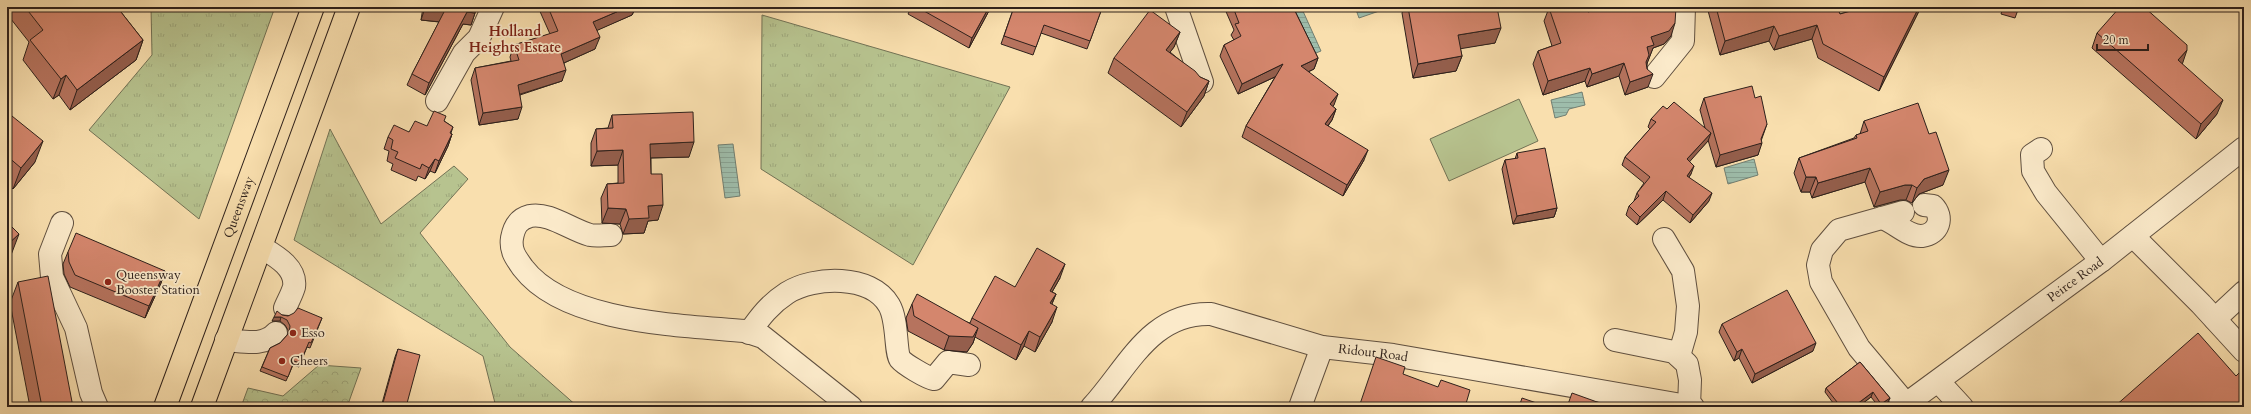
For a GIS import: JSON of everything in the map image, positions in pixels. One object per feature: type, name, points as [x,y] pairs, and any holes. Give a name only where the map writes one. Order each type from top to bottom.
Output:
[{"type":"highway","name":"Queensway","points":[[165,407],[313,7]]},
{"type":"highway","points":[[202,407],[349,7]]},
{"type":"street","points":[[437,101],[464,52],[479,38],[493,7]]},
{"type":"street","points":[[1176,7],[1202,82]]},
{"type":"street","points":[[1654,78],[1683,41],[1684,7]]},
{"type":"street","name":"Peirce Road","points":[[1904,406],[1939,382],[2101,261],[2244,148]]},
{"type":"street","points":[[2041,149],[2032,155],[2033,171],[2046,193],[2101,261]]},
{"type":"street","points":[[1882,218],[1911,234],[1922,236],[1933,232],[1939,226],[1940,217],[1934,206],[1924,205]]},
{"type":"street","points":[[1903,212],[1838,230],[1822,250],[1818,265],[1821,282],[1859,348],[1904,406]]},
{"type":"street","points":[[611,235],[590,235],[538,215],[528,216],[518,222],[514,229],[512,253],[531,277],[559,297],[609,315],[749,333],[763,337],[851,407]]},
{"type":"street","points":[[62,223],[50,254],[52,278],[76,328],[91,393],[97,407]]},
{"type":"street","points":[[2133,236],[2215,319],[2244,351]]},
{"type":"street","points":[[1664,239],[1683,271],[1688,306],[1686,332],[1679,356]]},
{"type":"street","points":[[261,247],[287,266],[293,277],[294,286],[285,308]]},
{"type":"street","points":[[749,333],[762,314],[788,292],[804,286],[831,281],[849,281],[866,285],[876,290],[889,305],[896,329],[898,353],[904,362],[934,379],[948,362],[970,365]]},
{"type":"street","points":[[2215,319],[2244,292]]},
{"type":"street","name":"Ridout Road","points":[[1102,402],[1138,349],[1154,333],[1171,321],[1194,314],[1211,314],[1322,347],[1393,355],[1691,406]]},
{"type":"street","points":[[226,340],[260,342],[271,339],[276,333]]},
{"type":"street","points":[[1615,340],[1674,352],[1679,356],[1687,364],[1690,380],[1691,406]]},
{"type":"street","points":[[1300,407],[1322,347]]},
{"type":"street","points":[[1939,382],[1962,407]]},
{"type":"green space","points":[[151,7],[275,7],[199,219],[89,130],[152,55]]},
{"type":"green space","points":[[762,15],[1010,87],[913,265],[761,169]]},
{"type":"green space","points":[[1519,99],[1538,141],[1449,181],[1430,139]]},
{"type":"green space","points":[[330,129],[381,224],[454,166],[468,179],[420,233],[510,347],[578,407],[496,407],[483,356],[294,240]]},
{"type":"green space","points":[[319,365],[361,368],[347,407],[241,407],[248,388],[283,396]]},
{"type":"shaded area","points":[[1355,7],[1384,7],[1385,9],[1359,18]]},
{"type":"shaded area","points":[[1302,9],[1321,51],[1308,56],[1288,16]]},
{"type":"shaded area","points":[[1582,92],[1585,105],[1569,109],[1566,115],[1555,118],[1551,100]]},
{"type":"shaded area","points":[[733,144],[740,196],[725,198],[718,145]]},
{"type":"shaded area","points":[[1754,159],[1758,175],[1728,184],[1724,168]]},
{"type":"building","points":[[25,7],[117,7],[143,40],[77,90],[66,75],[61,79],[30,40],[43,30]]},
{"type":"building","points":[[476,7],[475,13],[467,12],[429,83],[412,74],[445,10],[425,8]]},
{"type":"building","points":[[548,7],[628,7],[593,22],[600,37],[561,54],[566,70],[518,85],[522,107],[483,113],[475,68],[519,60],[514,45],[558,31]]},
{"type":"building","points":[[917,7],[989,7],[972,38]]},
{"type":"building","points":[[1014,7],[1090,7],[1101,11],[1090,41],[1044,25],[1036,47],[1004,36]]},
{"type":"building","points":[[1233,7],[1293,7],[1318,58],[1301,66],[1338,94],[1330,104],[1336,109],[1325,124],[1368,150],[1347,185],[1246,126],[1283,64],[1242,84],[1224,45],[1241,36],[1235,24],[1239,23]]},
{"type":"building","points":[[1408,7],[1497,7],[1501,28],[1458,35],[1462,56],[1418,64]]},
{"type":"building","points":[[1587,7],[1588,12],[1604,7],[1676,7],[1675,23],[1669,31],[1651,37],[1654,45],[1647,47],[1649,55],[1646,62],[1647,69],[1653,74],[1630,82],[1624,63],[1592,74],[1590,68],[1548,81],[1538,51],[1561,43],[1549,8]]},
{"type":"building","points":[[1716,7],[1837,7],[1840,14],[1858,9],[1860,7],[1919,7],[1884,77],[1823,44],[1817,25],[1779,36],[1774,26],[1725,41]]},
{"type":"building","points":[[2120,7],[2144,7],[2187,45],[2187,50],[2178,60],[2223,100],[2201,124],[2097,33]]},
{"type":"building","points":[[1150,10],[1180,32],[1166,50],[1195,71],[1200,77],[1209,81],[1187,112],[1114,58]]},
{"type":"building","points":[[1752,86],[1755,98],[1761,96],[1767,124],[1761,139],[1762,143],[1720,155],[1704,98]]},
{"type":"building","points":[[1674,102],[1711,133],[1687,159],[1694,166],[1687,176],[1712,193],[1693,215],[1666,191],[1640,217],[1629,206],[1639,196],[1637,193],[1650,177],[1625,157],[1656,122],[1651,119],[1663,106],[1667,109]]},
{"type":"building","points":[[1918,103],[1929,134],[1936,132],[1949,170],[1924,179],[1917,188],[1912,185],[1905,185],[1880,192],[1870,168],[1818,183],[1816,177],[1806,177],[1799,158],[1857,138],[1856,135],[1868,131],[1864,121]]},
{"type":"building","points":[[434,111],[446,116],[444,121],[453,127],[450,133],[452,134],[439,161],[435,159],[429,168],[422,164],[420,169],[395,158],[398,152],[391,149],[393,140],[388,137],[394,125],[409,132],[415,121],[427,126]]},
{"type":"building","points":[[7,112],[43,141],[21,168],[7,156]]},
{"type":"building","points":[[693,112],[694,142],[650,144],[651,174],[662,174],[663,205],[648,206],[649,218],[629,219],[626,209],[608,208],[607,184],[624,183],[623,150],[597,151],[596,129],[613,128],[612,115]]},
{"type":"building","points":[[1545,148],[1557,208],[1517,216],[1505,160],[1518,158],[1517,153]]},
{"type":"building","points":[[7,222],[19,234],[7,245]]},
{"type":"building","name":"Queensway Booster Station","points":[[76,233],[165,271],[149,306],[75,275],[69,262],[68,252]]},
{"type":"building","points":[[1037,248],[1065,264],[1050,291],[1056,294],[1050,303],[1057,307],[1040,337],[1029,331],[1021,345],[972,318],[995,276],[1015,287]]},
{"type":"building","points":[[48,276],[73,407],[42,407],[18,282]]},
{"type":"building","points":[[1787,290],[1816,343],[1755,374],[1742,349],[1737,352],[1722,324]]},
{"type":"building","points":[[917,294],[978,328],[973,337],[949,336],[914,316],[912,304]]},
{"type":"building","points":[[298,308],[322,318],[300,363],[294,361],[288,377],[262,367],[270,348],[280,343],[289,333],[290,326],[287,320],[281,317],[274,317],[277,311],[282,315],[288,316],[294,313]]},
{"type":"building","points":[[2198,333],[2236,376],[2239,373],[2244,379],[2244,407],[2114,407]]},
{"type":"building","points":[[398,349],[420,355],[406,407],[397,407],[383,403]]},
{"type":"building","points":[[1376,357],[1405,367],[1403,374],[1438,387],[1441,380],[1470,390],[1465,407],[1359,407]]},
{"type":"building","points":[[1860,362],[1890,398],[1881,404],[1873,392],[1853,407],[1841,407],[1826,388]]},
{"type":"building","points":[[1572,393],[1611,407],[1567,407]]},
{"type":"building","points":[[1522,398],[1548,407],[1519,407]]},
{"type":"place","name":"Queensway Booster Station","points":[[108,282]]},
{"type":"place","name":"Esso","points":[[293,333]]},
{"type":"place","name":"Cheers","points":[[282,361]]},
{"type":"district","name":"Holland Heights Estate","points":[[515,40]]}]
